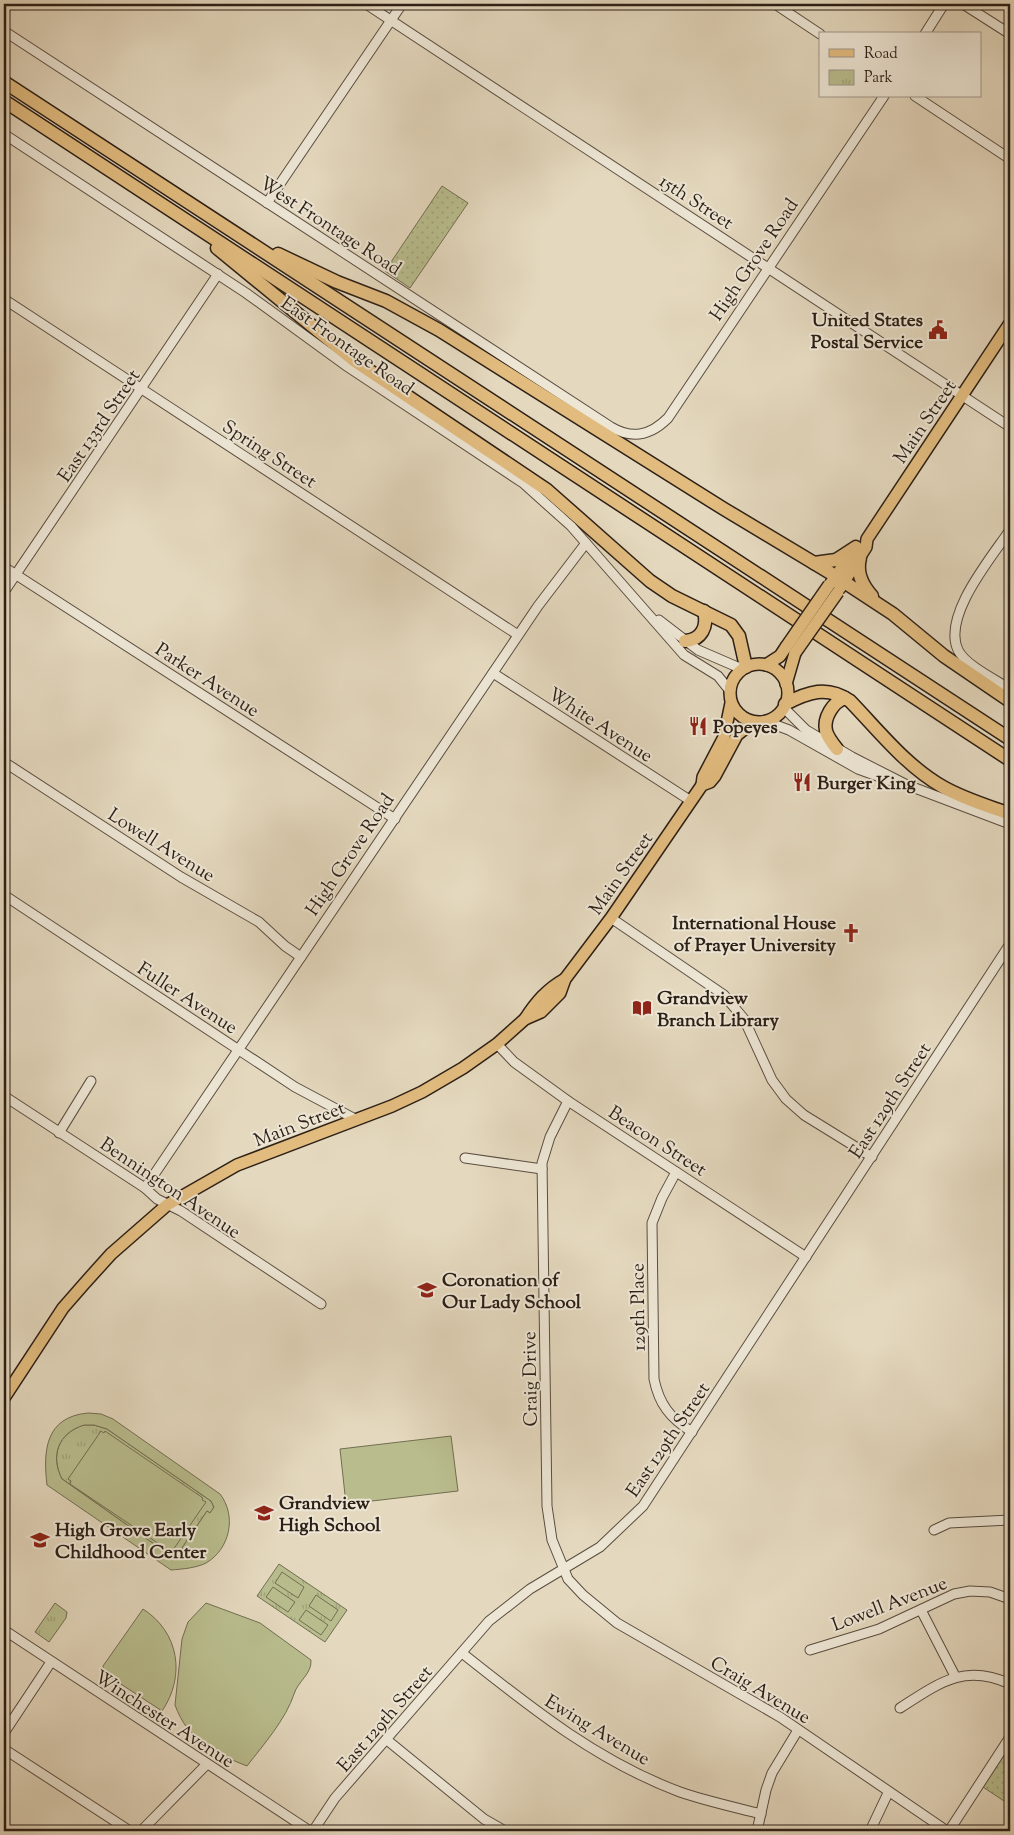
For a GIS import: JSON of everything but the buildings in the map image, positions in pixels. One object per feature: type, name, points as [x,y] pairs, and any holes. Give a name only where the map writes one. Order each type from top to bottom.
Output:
[{"type":"highway","points":[[4,82],[1010,739]]},
{"type":"highway","points":[[4,101],[1010,760]]},
{"type":"highway","points":[[202,230],[220,251],[338,348],[532,478],[566,505],[650,582],[672,596],[725,620],[736,630],[743,647],[744,668]]},
{"type":"highway","points":[[230,231],[337,282],[386,301],[440,330],[744,522],[814,563],[836,584],[876,603],[898,618],[944,656],[1010,701]]},
{"type":"highway","points":[[814,563],[836,560],[858,552],[860,579],[876,603]]},
{"type":"highway","points":[[685,641],[695,640],[702,634],[706,623],[704,611]]},
{"type":"highway","points":[[784,706],[814,691],[827,691],[845,698],[909,763],[926,776],[962,796],[1010,814]]},
{"type":"highway","points":[[837,749],[828,737],[826,724],[834,704],[845,698]]},
{"type":"main road","name":"Main Street","points":[[786,684],[791,650],[858,552],[866,547],[867,539],[1010,323]]},
{"type":"main road","name":"Main Street","points":[[766,665],[791,650]]},
{"type":"main road","points":[[766,665],[779,672],[786,684],[784,706],[777,715],[759,722],[740,715],[731,697],[734,679],[744,668],[766,665]]},
{"type":"main road","name":"Main Street","points":[[4,1398],[64,1308],[120,1246],[166,1205],[237,1165],[357,1120],[422,1092],[458,1071],[497,1044],[525,1019],[541,1012],[560,993],[565,979],[611,918],[702,785],[703,777],[724,737],[731,697]]},
{"type":"main road","name":"Main Street","points":[[702,785],[710,782],[715,776],[737,735],[759,722]]},
{"type":"street","name":"15th Street","points":[[366,4],[1010,427]]},
{"type":"street","points":[[267,203],[402,4]]},
{"type":"street","points":[[775,4],[819,33]]},
{"type":"street","points":[[926,32],[944,4]]},
{"type":"street","points":[[963,4],[1010,34]]},
{"type":"street","name":"West Frontage Road","points":[[4,31],[611,427],[627,434],[645,434]]},
{"type":"street","name":"High Grove Road","points":[[645,434],[661,425],[668,418],[883,98]]},
{"type":"street","points":[[918,98],[1010,160]]},
{"type":"street","name":"East Frontage Road","points":[[4,134],[218,274],[348,368],[514,476],[559,513],[684,655],[718,676],[731,697]]},
{"type":"street","name":"East 133rd Street","points":[[4,592],[218,274]]},
{"type":"street","name":"Spring Street","points":[[4,299],[518,635]]},
{"type":"street","points":[[1010,530],[959,610],[954,629],[958,650],[973,665],[1010,689]]},
{"type":"street","name":"High Grove Road","points":[[145,1188],[518,635],[586,543]]},
{"type":"street","name":"Parker Avenue","points":[[4,567],[394,819]]},
{"type":"street","name":"East Frontage Road","points":[[648,613],[685,641],[712,658],[744,668]]},
{"type":"street","name":"White Avenue","points":[[493,673],[691,801]]},
{"type":"street","points":[[784,706],[799,725],[837,749],[907,785]]},
{"type":"street","points":[[759,722],[789,730],[858,769],[907,785],[1010,824]]},
{"type":"street","name":"Lowell Avenue","points":[[4,762],[181,878],[259,922],[285,946],[301,956]]},
{"type":"street","name":"Fuller Avenue","points":[[4,895],[295,1087],[357,1120]]},
{"type":"street","points":[[611,918],[724,995],[744,1020],[772,1080],[786,1099],[804,1115],[872,1157]]},
{"type":"street","name":"East 129th Street","points":[[312,1831],[335,1798],[462,1652],[507,1605],[600,1547],[643,1506],[1010,944]]},
{"type":"street","name":"Beacon Street","points":[[497,1044],[514,1062],[568,1101],[806,1257]]},
{"type":"street","points":[[59,1133],[91,1081]]},
{"type":"street","name":"Bennington Avenue","points":[[4,1096],[145,1188],[166,1205],[181,1212],[321,1304]]},
{"type":"street","name":"Craig Drive","points":[[564,1570],[552,1540],[547,1506],[542,1169],[550,1137],[568,1101]]},
{"type":"street","points":[[465,1158],[542,1169]]},
{"type":"street","name":"129th Place","points":[[676,1172],[662,1198],[652,1223],[654,1379],[657,1395],[665,1410],[676,1422],[692,1432]]},
{"type":"street","points":[[934,1530],[949,1523],[1010,1520]]},
{"type":"street","name":"Craig Avenue","points":[[564,1570],[568,1579],[583,1595],[617,1623],[798,1730],[888,1793],[948,1831]]},
{"type":"street","name":"Lowell Avenue","points":[[810,1650],[879,1629],[954,1594],[970,1591],[990,1592],[1010,1599]]},
{"type":"street","points":[[921,1610],[955,1676]]},
{"type":"street","name":"Winchester Avenue","points":[[4,1630],[312,1831]]},
{"type":"street","name":"Ewing Avenue","points":[[462,1652],[550,1722],[608,1759],[681,1792],[760,1814]]},
{"type":"street","points":[[4,1732],[51,1662]]},
{"type":"street","points":[[900,1708],[955,1676],[982,1674],[1010,1684]]},
{"type":"street","points":[[757,1831],[772,1773],[798,1730]]},
{"type":"street","points":[[948,1831],[1010,1737]]},
{"type":"street","points":[[386,1740],[484,1818],[504,1831]]},
{"type":"street","points":[[4,1749],[130,1831]]},
{"type":"street","points":[[141,1831],[207,1764]]},
{"type":"street","points":[[870,1831],[888,1793]]},
{"type":"green space","points":[[442,186],[468,203],[410,288],[385,271]]},
{"type":"green space","points":[[88,1413],[101,1414],[113,1419],[220,1494],[228,1512],[229,1522],[225,1541],[214,1557],[198,1566],[171,1570],[47,1485],[46,1460],[50,1438],[63,1421]],"holes":[[[84,1425],[94,1425],[107,1429],[211,1501],[214,1507],[210,1513],[207,1511],[182,1548],[185,1550],[181,1557],[164,1551],[62,1479],[57,1462],[57,1454],[62,1440],[75,1429]]]},
{"type":"green space","points":[[84,1425],[94,1425],[107,1429],[211,1501],[214,1507],[210,1513],[207,1511],[182,1548],[185,1550],[181,1557],[164,1551],[62,1479],[57,1462],[59,1446],[68,1434]]},
{"type":"green space","points":[[101,1431],[104,1433],[105,1431],[203,1498],[202,1500],[206,1502],[173,1550],[169,1548],[168,1550],[70,1484],[71,1481],[68,1479]]},
{"type":"green space","points":[[451,1436],[458,1491],[346,1504],[340,1449]]},
{"type":"green space","points":[[279,1564],[347,1610],[325,1642],[257,1596]]},
{"type":"green space","points":[[282,1572],[304,1587],[298,1598],[275,1583]]},
{"type":"green space","points":[[273,1587],[295,1602],[288,1612],[266,1597]]},
{"type":"green space","points":[[316,1595],[338,1610],[331,1621],[309,1606]]},
{"type":"green space","points":[[55,1603],[67,1612],[66,1618],[49,1642],[35,1632]]},
{"type":"green space","points":[[206,1603],[260,1623],[311,1660],[311,1665],[296,1689],[286,1713],[247,1766],[213,1750],[195,1737],[180,1717],[175,1705],[182,1639],[188,1622]]},
{"type":"green space","points":[[143,1609],[165,1630],[175,1655],[174,1684],[170,1698],[162,1711],[104,1673],[103,1666]]},
{"type":"green space","points":[[306,1610],[328,1625],[321,1635],[299,1620]]},
{"type":"green space","points":[[1010,1745],[1010,1805],[983,1787]]},
{"type":"place","name":"United States Postal Service","points":[[938,330]]},
{"type":"place","name":"Popeyes","points":[[698,726]]},
{"type":"place","name":"Burger King","points":[[802,782]]},
{"type":"place","name":"International House of Prayer University","points":[[851,933]]},
{"type":"place","name":"Grandview Branch Library","points":[[642,1008]]},
{"type":"place","name":"Coronation of Our Lady School","points":[[427,1290]]},
{"type":"place","name":"Grandview High School","points":[[264,1513]]},
{"type":"place","name":"High Grove Early Childhood Center","points":[[40,1540]]}]
